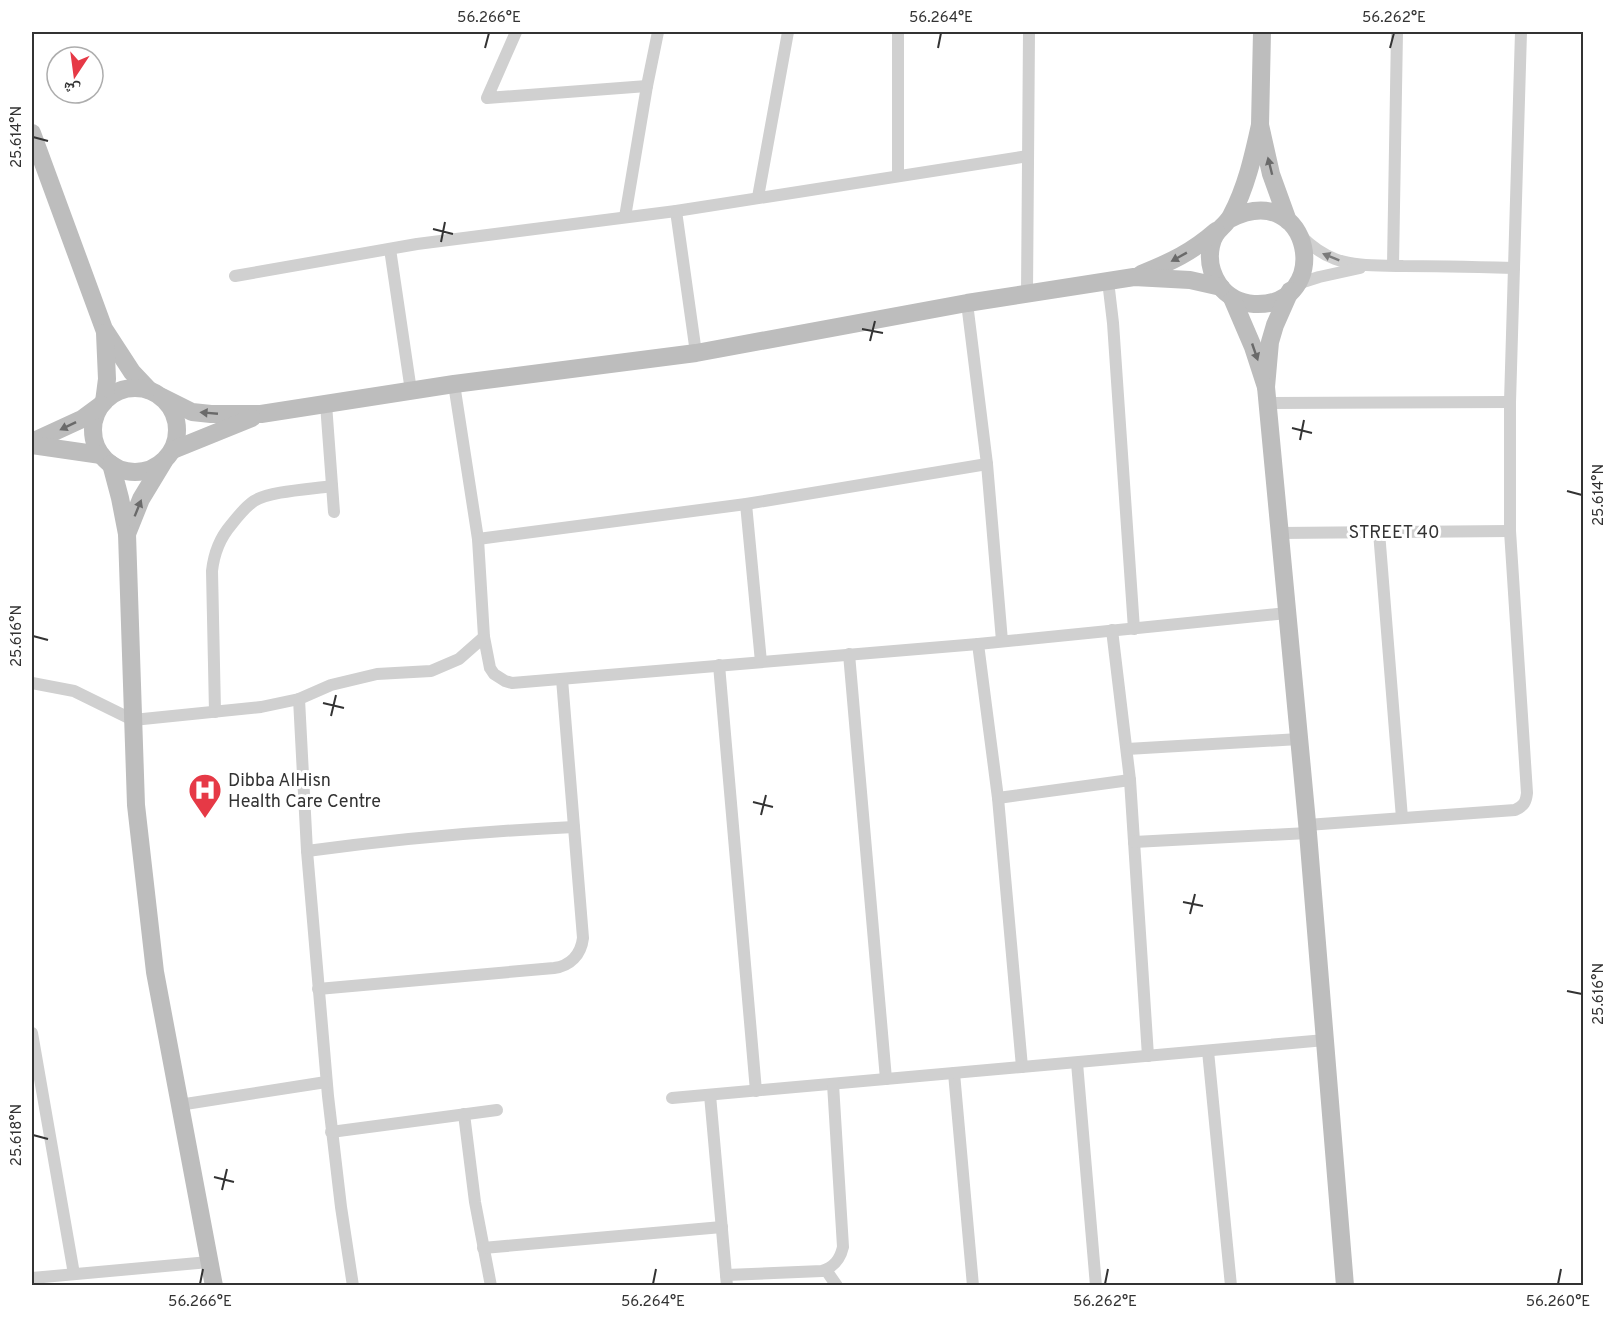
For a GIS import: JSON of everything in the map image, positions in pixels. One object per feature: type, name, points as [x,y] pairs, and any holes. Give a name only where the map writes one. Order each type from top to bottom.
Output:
[{"type":"street","points":[[516,32],[487,98],[647,86]]},
{"type":"street","points":[[625,217],[658,32]]},
{"type":"street","points":[[758,197],[788,32]]},
{"type":"street","points":[[898,32],[898,176]]},
{"type":"street","points":[[1027,293],[1029,32]]},
{"type":"street","points":[[1262,32],[1260,125],[1252,163],[1244,187],[1212,243],[1210,259],[1213,274],[1226,292],[1253,347],[1267,395]]},
{"type":"street","points":[[1387,265],[1397,32]]},
{"type":"street","points":[[1134,842],[1515,810],[1526,803],[1510,531],[1510,402],[1521,32]]},
{"type":"street","points":[[1260,125],[1271,174],[1291,224],[1300,236],[1305,254],[1302,273],[1275,325],[1270,342],[1267,395],[1307,829],[1345,1286]]},
{"type":"street","points":[[32,133],[104,329],[132,372],[171,408],[177,421],[177,436],[141,499],[127,534]]},
{"type":"street","points":[[235,276],[390,249],[676,211],[1028,156]]},
{"type":"street","points":[[1134,277],[1172,261],[1200,245],[1224,224],[1244,212],[1259,210],[1275,213],[1291,224],[1312,247],[1330,257],[1350,263],[1514,268]]},
{"type":"street","points":[[676,211],[696,353]]},
{"type":"street","points":[[390,249],[411,391]]},
{"type":"street","points":[[32,443],[82,419],[110,396],[122,390],[135,388],[155,393],[192,412],[261,414],[454,384],[696,353],[968,303],[1134,277],[1190,280],[1226,292],[1247,303],[1262,304],[1277,300],[1294,287],[1341,272],[1387,265]]},
{"type":"street","points":[[1108,281],[1117,369],[1134,629]]},
{"type":"street","points":[[968,303],[987,464],[1002,641]]},
{"type":"street","points":[[104,329],[106,379],[102,404],[95,417],[93,430],[95,443],[106,460],[120,498],[127,534],[136,805],[154,961],[214,1286]]},
{"type":"street","points":[[454,384],[478,539],[484,637],[490,668],[499,678],[512,683],[978,644],[1287,613]]},
{"type":"street","points":[[1267,395],[1510,402]]},
{"type":"street","points":[[326,404],[334,512]]},
{"type":"street","points":[[32,443],[106,460],[124,471],[138,472],[152,469],[168,455],[261,414]]},
{"type":"street","points":[[478,539],[746,504],[987,464]]},
{"type":"street","points":[[215,712],[212,571],[219,542],[246,508],[260,497],[332,486]]},
{"type":"street","points":[[746,504],[761,662]]},
{"type":"street","name":"STREET 40","points":[[1279,532],[1510,531]]},
{"type":"street","points":[[1379,532],[1402,818]]},
{"type":"street","points":[[1112,630],[1130,780],[1148,1056]]},
{"type":"street","points":[[32,683],[74,691],[133,720],[215,712],[261,707],[298,699],[331,685],[377,674],[431,671],[459,659],[484,637]]},
{"type":"street","points":[[978,644],[998,798],[1022,1067]]},
{"type":"street","points":[[849,654],[886,1080]]},
{"type":"street","points":[[719,665],[756,1091]]},
{"type":"street","points":[[318,989],[554,968],[567,964],[577,956],[583,938],[562,679]]},
{"type":"street","points":[[298,699],[307,851],[326,1082],[353,1286]]},
{"type":"street","points":[[1127,749],[1299,739]]},
{"type":"street","points":[[998,798],[1130,780]]},
{"type":"street","points":[[307,851],[440,835],[574,827]]},
{"type":"street","points":[[32,1033],[34,1059],[74,1274]]},
{"type":"street","points":[[672,1098],[1325,1040]]},
{"type":"street","points":[[1208,1051],[1231,1286]]},
{"type":"street","points":[[1077,1062],[1096,1286]]},
{"type":"street","points":[[954,1073],[974,1286]]},
{"type":"street","points":[[179,1105],[326,1082]]},
{"type":"street","points":[[710,1095],[727,1280],[817,1272],[831,1267],[839,1258],[843,1247],[833,1084]]},
{"type":"street","points":[[331,1132],[497,1110]]},
{"type":"street","points":[[464,1114],[475,1202],[491,1286]]},
{"type":"street","points":[[483,1248],[722,1227]]},
{"type":"street","points":[[32,1278],[209,1262]]},
{"type":"street","points":[[826,1270],[837,1286]]},
{"type":"place","name":"Dibba AlHisn Health Care Centre","points":[[205,819]]}]
